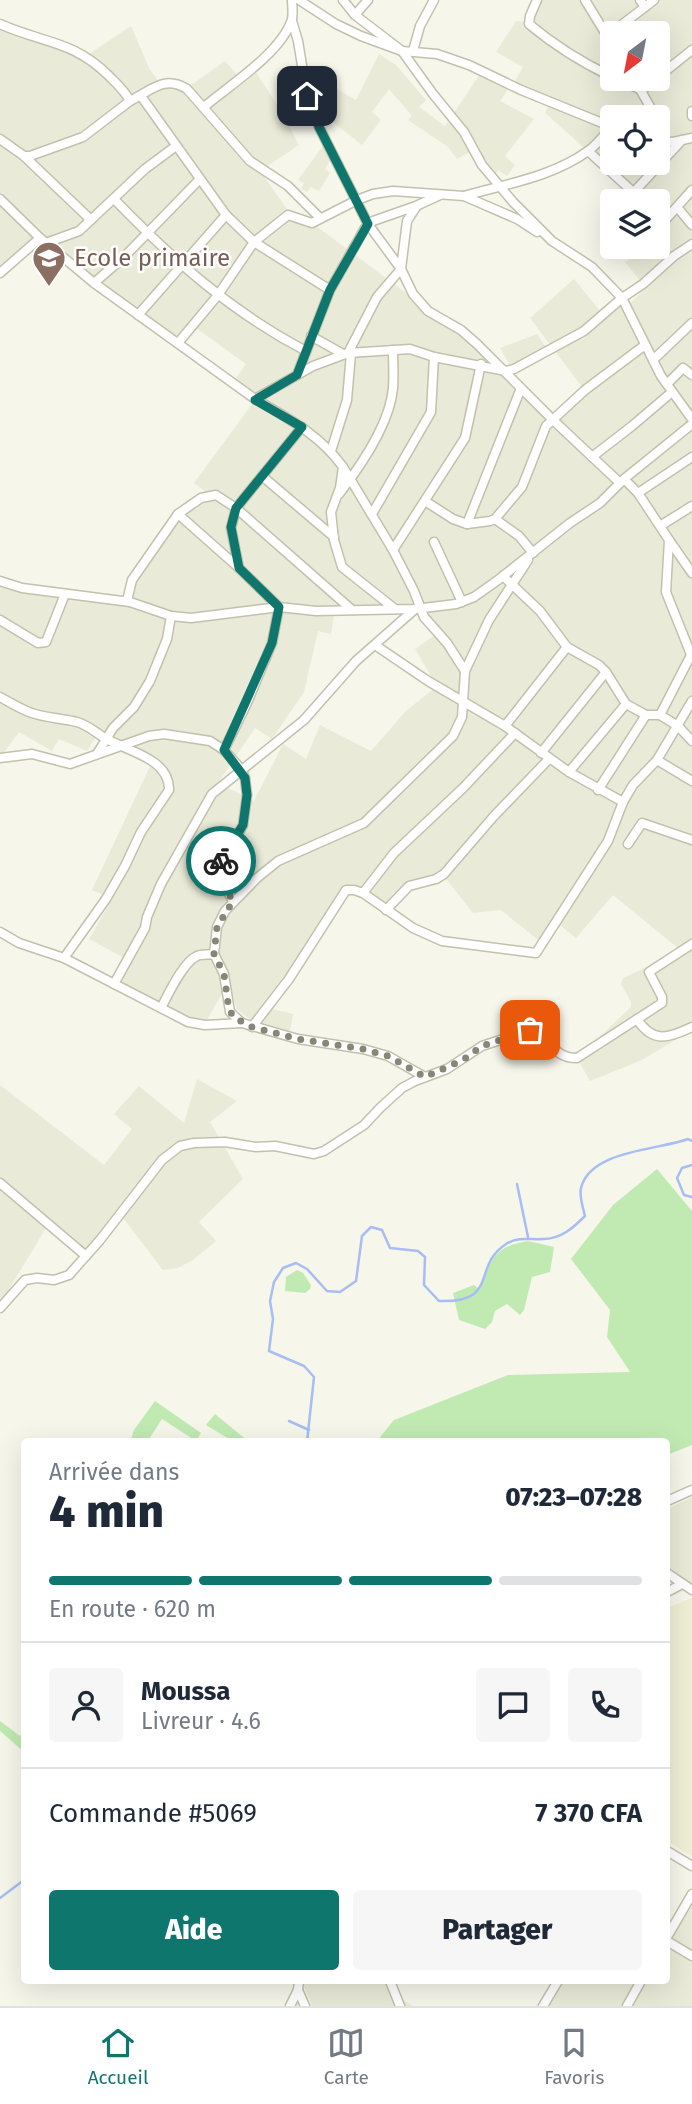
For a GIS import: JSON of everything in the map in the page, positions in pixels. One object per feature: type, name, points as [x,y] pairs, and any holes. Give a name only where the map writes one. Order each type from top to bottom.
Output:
[{"type":"street","points":[[292,0],[292,21],[307,96],[319,127],[368,224],[401,269],[421,304],[461,330],[592,457],[638,493],[692,573]]},
{"type":"street","points":[[299,0],[336,24],[402,51],[437,54],[470,65],[521,90],[600,122]]},
{"type":"street","points":[[342,0],[355,15],[402,51],[464,132],[482,164],[499,186],[552,241]]},
{"type":"street","points":[[355,15],[368,0]]},
{"type":"street","points":[[413,51],[420,26],[434,0]]},
{"type":"street","points":[[537,0],[528,23],[569,55],[600,70]]},
{"type":"street","points":[[585,0],[600,24]]},
{"type":"street","points":[[627,21],[643,3],[654,0]]},
{"type":"street","points":[[204,107],[265,56],[279,42],[292,21]]},
{"type":"street","points":[[0,24],[15,31],[54,41],[87,56],[125,92],[130,101]]},
{"type":"street","points":[[670,68],[692,50]]},
{"type":"street","points":[[24,156],[49,151],[83,137],[130,101],[165,82],[175,81],[204,107],[250,162],[288,186],[319,217]]},
{"type":"street","points":[[141,96],[226,215],[254,242],[330,290]]},
{"type":"street","points":[[670,141],[692,138]]},
{"type":"street","points":[[0,139],[24,156],[91,220]]},
{"type":"street","points":[[178,343],[218,295],[254,242],[288,215],[307,223],[373,194],[393,191],[464,195],[533,178],[588,151],[600,139]]},
{"type":"street","points":[[637,189],[682,140]]},
{"type":"street","points":[[0,273],[43,240],[71,236],[145,169],[176,146]]},
{"type":"street","points":[[588,151],[629,189]]},
{"type":"street","points":[[94,283],[148,234],[199,180]]},
{"type":"street","points":[[670,215],[692,190]]},
{"type":"street","points":[[297,375],[330,290],[368,224],[440,195]]},
{"type":"street","points":[[0,581],[22,588],[127,601],[171,616],[191,618],[279,607],[316,611],[417,608],[462,602],[503,576],[600,503],[692,421],[653,360],[622,298],[592,267],[517,219],[464,195]]},
{"type":"street","points":[[0,199],[94,283],[255,400],[302,427],[331,451],[393,550],[414,591],[417,608],[447,643],[465,671]]},
{"type":"street","points":[[114,199],[181,265],[218,295],[254,322],[306,351]]},
{"type":"street","points":[[331,451],[347,400],[347,353],[377,297],[401,269],[407,221],[416,206]]},
{"type":"street","points":[[677,207],[692,225]]},
{"type":"street","points":[[138,315],[226,215]]},
{"type":"street","points":[[255,400],[313,366],[347,353],[410,349],[434,357],[506,371],[530,362],[584,331],[692,244]]},
{"type":"street","points":[[653,360],[692,322]]},
{"type":"street","points":[[311,336],[347,353]]},
{"type":"street","points":[[425,501],[453,519],[467,524],[495,519],[522,487],[546,426],[585,390],[645,345]]},
{"type":"street","points":[[336,498],[351,480],[370,448],[389,405],[393,389],[393,350]]},
{"type":"street","points":[[372,514],[431,412],[434,357]]},
{"type":"street","points":[[393,550],[465,438],[481,364]]},
{"type":"street","points":[[592,457],[632,426],[669,388],[683,368],[692,375]]},
{"type":"street","points":[[467,524],[521,388]]},
{"type":"street","points":[[239,568],[231,527],[236,508],[302,427]]},
{"type":"street","points":[[638,493],[692,457]]},
{"type":"street","points":[[342,467],[331,512],[342,568],[396,609]]},
{"type":"street","points":[[262,476],[334,537]]},
{"type":"street","points":[[127,601],[132,580],[178,514],[201,498],[216,495],[236,508],[351,609]]},
{"type":"street","points":[[660,526],[692,506]]},
{"type":"street","points":[[178,514],[279,607]]},
{"type":"street","points":[[495,519],[519,536],[532,554]]},
{"type":"street","points":[[660,715],[691,656],[666,592],[669,540]]},
{"type":"street","points":[[433,542],[462,602]]},
{"type":"street","points":[[425,1077],[401,1062],[376,1052],[298,1039],[242,1023],[230,1012],[224,974],[214,954],[217,927],[233,901],[278,861],[364,823],[453,736],[462,718],[465,671],[489,620],[532,554]]},
{"type":"street","points":[[503,576],[540,611],[567,647],[593,661],[606,672],[626,704],[646,715],[660,715],[678,726],[692,741]]},
{"type":"street","points":[[0,620],[43,644],[65,594]]},
{"type":"street","points":[[224,750],[272,643],[279,607]]},
{"type":"street","points":[[114,984],[145,928],[155,896],[209,799],[241,769],[304,720],[356,661],[417,608]]},
{"type":"street","points":[[97,754],[117,723],[134,707],[150,681],[161,656],[171,616]]},
{"type":"street","points":[[375,645],[420,676],[505,726],[569,772],[623,802]]},
{"type":"street","points":[[505,726],[567,647]]},
{"type":"street","points":[[541,753],[606,672]]},
{"type":"street","points":[[0,697],[28,712],[78,723],[141,754],[164,773],[169,790],[141,832],[106,899],[64,958]]},
{"type":"street","points":[[252,1027],[289,979],[344,892],[354,890],[363,893],[427,936],[442,942],[536,953],[607,841],[633,785],[657,760],[692,701]]},
{"type":"street","points":[[569,772],[626,704]]},
{"type":"street","points":[[598,790],[646,715]]},
{"type":"street","points":[[363,893],[394,853],[463,788],[515,733]]},
{"type":"street","points":[[0,758],[32,754],[70,764],[149,736],[164,734],[210,741],[224,750],[241,769],[245,778],[247,795],[244,821],[219,867],[223,884],[233,901]]},
{"type":"street","points":[[386,910],[409,886],[436,879],[444,874],[494,816],[549,759]]},
{"type":"street","points":[[657,760],[692,781]]},
{"type":"street","points":[[628,844],[642,823],[692,840]]},
{"type":"street","points":[[0,932],[28,947],[64,958],[161,1009],[196,1024],[242,1023]]},
{"type":"street","points":[[0,1308],[25,1280],[64,1278],[86,1256],[162,1160],[180,1146],[225,1142],[256,1147],[275,1146],[314,1154],[324,1151],[364,1125],[402,1088],[463,1060],[482,1046],[535,1030],[544,1035],[554,1049],[576,1059],[662,1003],[662,997],[649,972],[692,944]]},
{"type":"street","points":[[161,1009],[192,959],[199,955],[214,954]]},
{"type":"street","points":[[637,1019],[647,1033],[657,1036],[676,1035],[692,1027]]},
{"type":"street","points":[[0,1183],[86,1256]]},
{"type":"street","points":[[670,1500],[692,1490]]},
{"type":"street","points":[[670,1575],[692,1590]]},
{"type":"street","points":[[670,1590],[682,1584]]},
{"type":"street","points":[[670,1853],[692,1866]]},
{"type":"street","points":[[670,1934],[692,1894]]},
{"type":"street","points":[[670,1941],[692,1956]]},
{"type":"street","points":[[391,1984],[400,2006]]},
{"type":"street","points":[[394,1990],[397,1984]]},
{"type":"street","points":[[543,2006],[556,1984]]},
{"type":"street","points":[[627,2006],[639,1984]]},
{"type":"street","points":[[290,2006],[299,1986]]},
{"type":"street","points":[[299,1986],[305,2006]]},
{"type":"shaded area","points":[[537,0],[692,0],[692,1030],[642,1060],[590,1081],[577,1058],[631,1007],[621,984],[623,978],[680,952],[613,895],[576,938],[557,923],[543,944],[501,910],[473,913],[439,870],[423,882],[393,893],[384,908],[349,890],[273,1009],[293,1014],[290,1032],[259,1024],[248,1018],[237,1009],[228,983],[204,1025],[112,982],[126,959],[89,939],[112,899],[92,890],[152,762],[98,733],[87,751],[59,739],[52,751],[19,732],[0,758],[0,581],[130,602],[133,580],[168,527],[210,495],[194,483],[255,400],[233,382],[246,364],[193,326],[178,343],[40,238],[0,273],[0,26],[86,56],[131,26],[149,68],[161,85],[187,88],[225,61],[241,79],[253,68],[284,115],[299,145],[260,171],[292,216],[312,223],[421,304],[461,330],[553,420],[585,391],[530,318],[574,279],[605,317],[622,298],[627,306],[646,288],[625,262],[629,259],[670,259],[670,189],[630,189],[615,175],[670,175],[670,105],[600,105],[600,162],[545,113],[550,103],[512,86],[523,67],[496,52],[516,21],[526,22]],"holes":[[[419,608],[438,633],[415,649],[437,686],[406,711],[371,751],[320,725],[306,759],[283,744],[254,801],[218,783],[255,728],[272,739],[304,692],[318,631],[331,634],[335,610]]]},
{"type":"shaded area","points":[[379,54],[396,65],[426,100],[419,107],[445,126],[480,74],[509,88],[500,101],[534,119],[505,156],[515,165],[507,176],[498,170],[493,178],[473,150],[457,159],[448,147],[408,120],[412,116],[389,89],[372,112],[381,120],[362,145],[325,116],[337,89],[356,100]]},
{"type":"shaded area","points":[[323,146],[331,153],[331,159],[325,169],[330,173],[319,191],[311,187],[307,192],[301,189],[304,183],[298,180]]},
{"type":"shaded area","points":[[537,334],[547,349],[511,367],[500,348]]},
{"type":"shaded area","points":[[197,1079],[237,1101],[210,1122],[243,1179],[199,1222],[216,1241],[193,1260],[178,1268],[163,1270],[120,1214],[86,1256],[49,1223],[0,1304],[0,1085],[104,1165],[132,1129],[114,1114],[139,1086],[184,1123]]},
{"type":"shaded area","points":[[692,1497],[692,1587],[670,1597],[670,1508]]},
{"type":"shaded area","points":[[692,1598],[692,1856],[670,1843],[670,1607]]},
{"type":"shaded area","points":[[692,1899],[692,2006],[537,2006],[550,1984],[670,1984],[670,1937]]},
{"type":"shaded area","points":[[303,1984],[394,1984],[390,1992],[413,2006],[312,2006]]},
{"type":"green space","points":[[657,1169],[692,1211],[692,1445],[670,1454],[670,1438],[379,1438],[394,1420],[508,1375],[630,1372],[607,1337],[610,1310],[571,1259],[613,1205]]},
{"type":"green space","points":[[528,1241],[554,1247],[550,1272],[532,1277],[524,1310],[520,1315],[507,1304],[495,1311],[492,1322],[485,1329],[459,1320],[453,1293],[474,1285],[479,1289],[491,1262],[500,1251]]},
{"type":"green space","points":[[297,1270],[303,1273],[311,1285],[305,1293],[285,1291],[286,1277]]},
{"type":"green space","points":[[155,1401],[201,1433],[198,1438],[191,1438],[162,1419],[150,1438],[131,1438]]},
{"type":"green space","points":[[215,1414],[244,1438],[227,1438],[206,1425]]},
{"type":"green space","points":[[0,1721],[21,1735],[21,1749],[0,1731]]},
{"type":"waterway","points":[[307,1438],[314,1377],[304,1366],[269,1351],[273,1319],[270,1301],[274,1282],[283,1268],[296,1263],[307,1269],[327,1291],[340,1292],[356,1281],[362,1236],[371,1227],[382,1230],[390,1248],[418,1251],[425,1257],[424,1285],[439,1301],[458,1300],[478,1290],[489,1263],[506,1244],[520,1239],[555,1237],[566,1232],[585,1216],[581,1188],[587,1175],[597,1166],[627,1153],[688,1139],[692,1141]]},
{"type":"waterway","points":[[692,1165],[682,1168],[677,1178],[684,1195],[692,1197]]},
{"type":"waterway","points":[[517,1184],[528,1237]]},
{"type":"waterway","points":[[289,1421],[309,1430]]},
{"type":"waterway","points":[[0,1898],[21,1882]]},
{"type":"way so far","points":[[221,861],[220,876],[233,901],[217,927],[214,954],[224,974],[229,1010],[242,1023],[298,1039],[363,1049],[388,1056],[425,1077],[447,1069],[482,1046],[530,1030]]},
{"type":"place","name":"Ecole primaire","points":[[49,288]]},
{"type":"route","points":[[221,861],[243,825],[247,795],[241,769],[224,750],[272,643],[279,607],[239,568],[231,527],[236,508],[302,427],[255,400],[297,375],[330,290],[368,224],[319,127],[307,96]]}]
